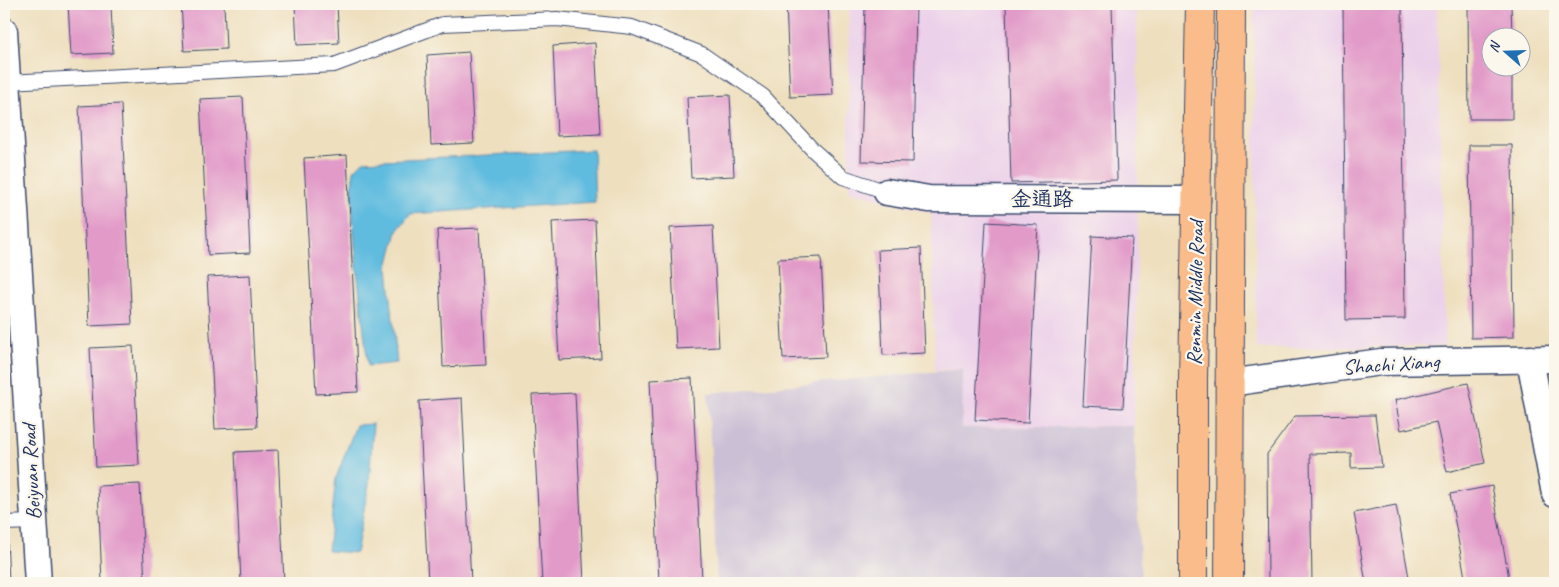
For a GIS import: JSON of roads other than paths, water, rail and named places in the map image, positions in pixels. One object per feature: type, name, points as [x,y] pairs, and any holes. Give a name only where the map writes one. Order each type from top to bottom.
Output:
[{"type":"main road","name":"Renmin Middle Road","points":[[1193,583],[1193,378],[1200,4]]},
{"type":"main road","name":"Renmin Middle Road","points":[[1229,583],[1228,383],[1231,4]]},
{"type":"street","name":"Beiyuan Road","points":[[4,31],[7,82],[7,146],[38,583]]},
{"type":"street","name":"金通路","points":[[887,192],[929,199],[1197,200]]},
{"type":"street","name":"Shachi Xiang","points":[[1228,383],[1381,362],[1543,359]]},
{"type":"street","points":[[1543,359],[1555,494]]},
{"type":"lane","points":[[7,82],[334,65],[442,24],[557,19],[632,27],[702,54],[763,96],[813,150],[843,177],[887,192]]},
{"type":"lane","points":[[4,523],[34,522]]},
{"type":"water","points":[[593,150],[595,202],[410,214],[397,231],[388,267],[397,363],[368,366],[352,203],[355,169],[363,161]]},
{"type":"water","points":[[373,424],[369,484],[356,553],[328,551],[336,478],[356,425]]}]
